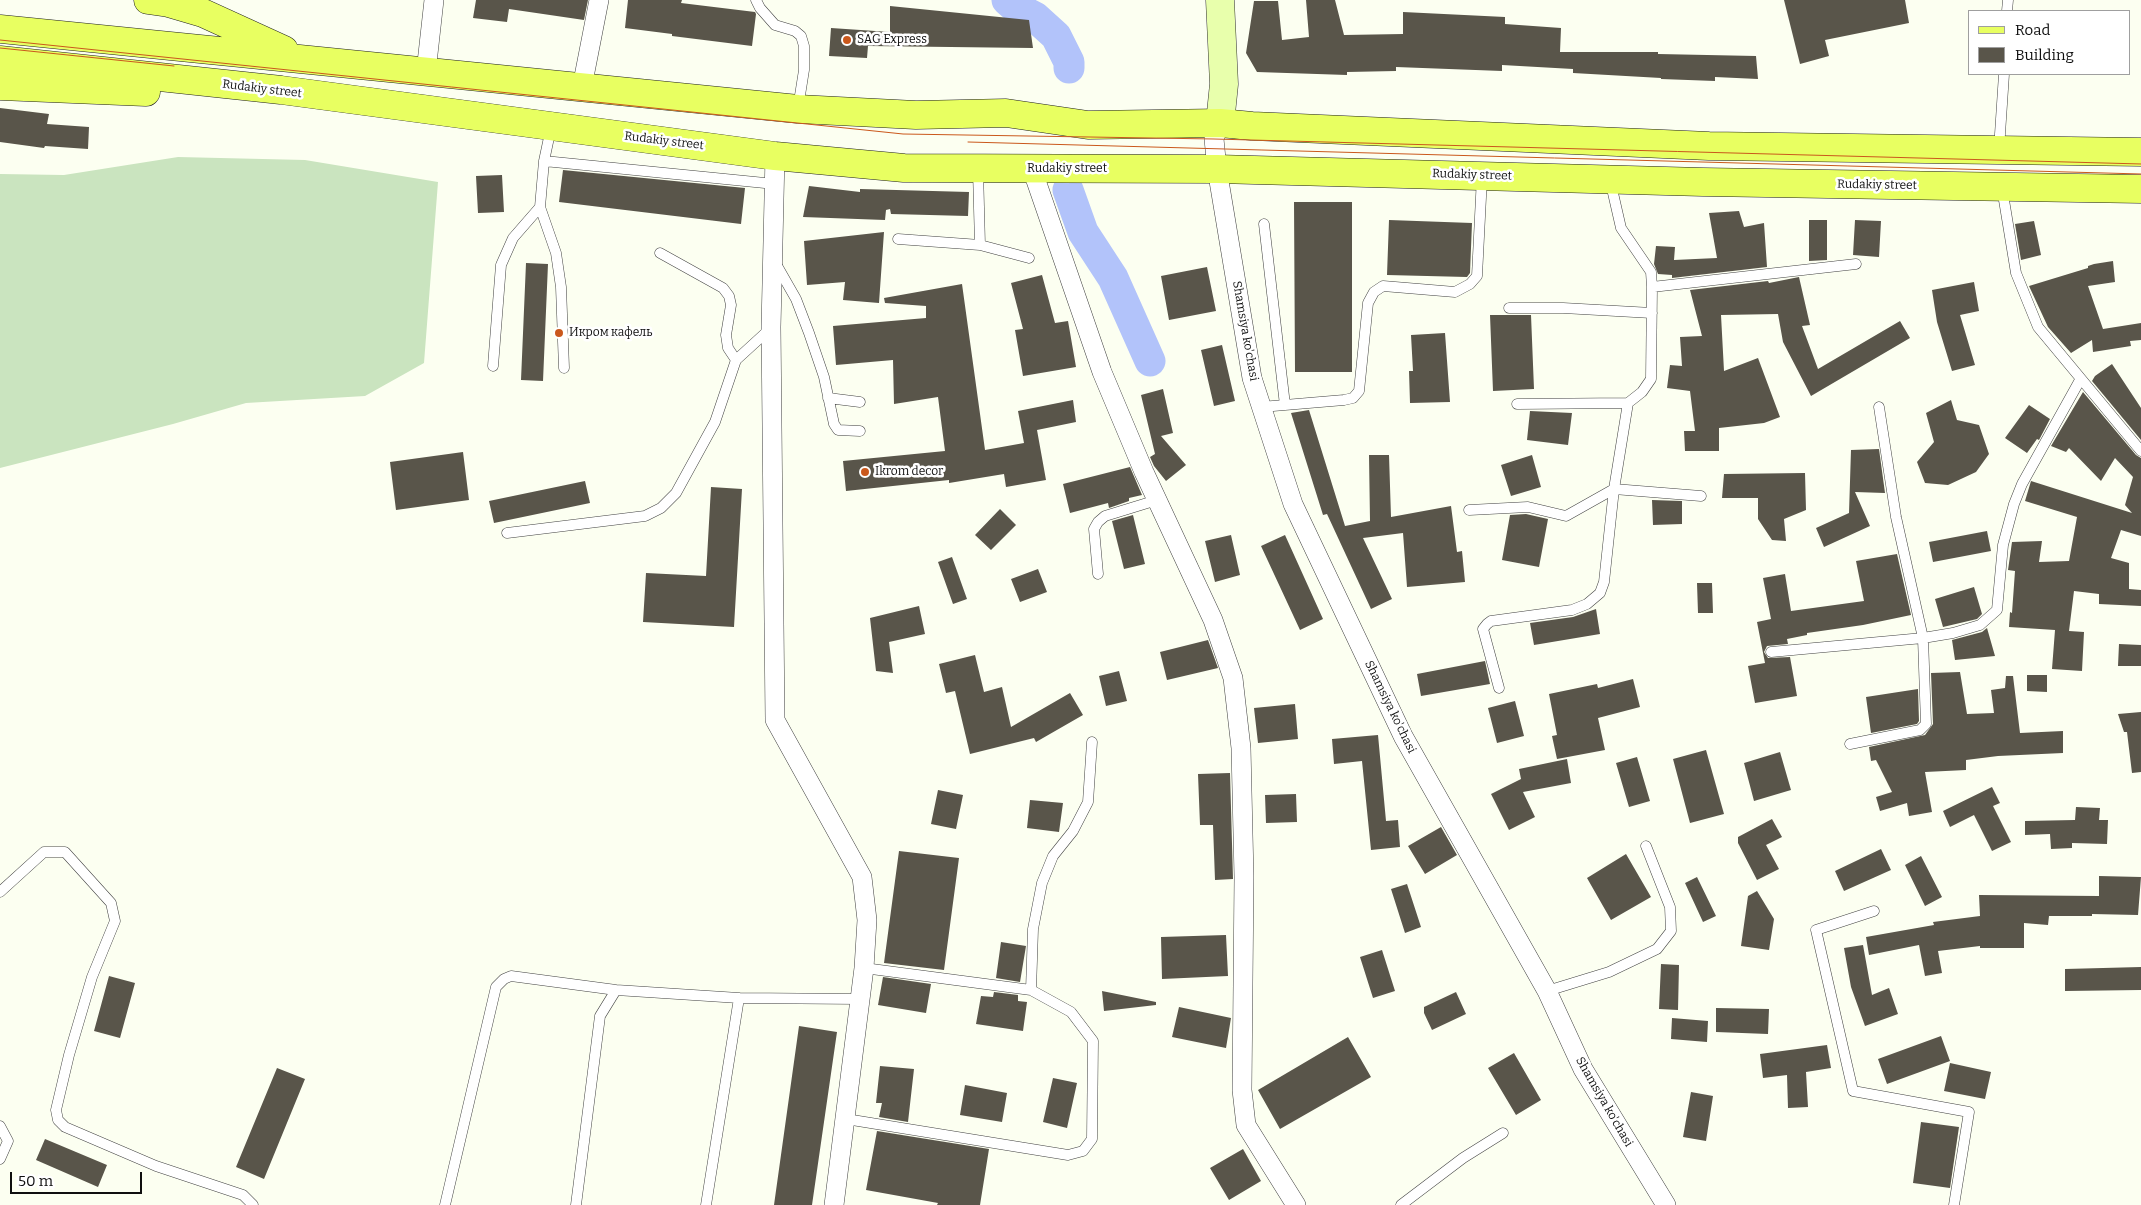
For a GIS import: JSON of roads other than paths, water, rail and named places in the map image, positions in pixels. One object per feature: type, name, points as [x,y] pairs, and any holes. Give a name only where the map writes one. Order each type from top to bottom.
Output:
[{"type":"main road","points":[[148,0],[169,3],[203,13],[306,60]]},
{"type":"main road","points":[[1220,0],[1224,84],[1220,123]]},
{"type":"main road","points":[[0,29],[798,109],[916,115],[1006,113],[1088,125],[1220,123],[1709,146],[2141,152]]},
{"type":"main road","name":"Rudakiy street","points":[[0,60],[281,90],[775,156],[904,168],[1217,168],[1610,179],[2141,189]]},
{"type":"main road","points":[[0,86],[134,93],[281,90]]},
{"type":"street","points":[[426,72],[434,0]]},
{"type":"street","points":[[582,87],[599,0]]},
{"type":"street","name":"Shamsiya ko'chasi","points":[[1220,123],[1214,139],[1217,168],[1252,378],[1293,504],[1403,736],[1547,991],[1583,1069],[1666,1205]]},
{"type":"street","points":[[775,156],[771,327],[775,720],[862,877],[867,920],[864,968],[834,1205]]},
{"type":"street","points":[[1032,169],[1102,372],[1157,500],[1213,620],[1233,678],[1241,748],[1244,878],[1242,1090],[1246,1125],[1296,1205]]},
{"type":"lane","points":[[756,0],[760,8],[775,25],[796,31],[801,36],[804,46],[804,70],[798,109]]},
{"type":"lane","points":[[1999,150],[2004,75]]},
{"type":"lane","points":[[551,127],[544,161],[540,208],[556,253],[561,287],[564,368]]},
{"type":"lane","points":[[544,161],[775,184]]},
{"type":"lane","points":[[978,169],[980,245]]},
{"type":"lane","points":[[1261,407],[1353,398],[1359,391],[1368,303],[1374,292],[1383,286],[1455,292],[1470,284],[1478,276],[1482,176]]},
{"type":"lane","points":[[1517,404],[1628,403],[1642,392],[1651,378],[1651,272],[1621,228],[1610,179]]},
{"type":"lane","points":[[2002,187],[2016,273],[2038,327],[2080,380],[2141,451]]},
{"type":"lane","points":[[493,366],[501,265],[513,238],[540,208]]},
{"type":"lane","points":[[1264,224],[1285,405]]},
{"type":"lane","points":[[898,239],[980,245],[1029,258]]},
{"type":"lane","points":[[660,253],[723,288],[729,296],[731,305],[726,335],[728,348],[736,360]]},
{"type":"lane","points":[[773,259],[796,299],[824,377],[834,424],[838,430],[860,431]]},
{"type":"lane","points":[[1652,287],[1856,264]]},
{"type":"lane","points":[[1509,308],[1563,308],[1652,313]]},
{"type":"lane","points":[[507,533],[645,516],[661,508],[676,493],[715,422],[736,360],[771,327]]},
{"type":"lane","points":[[1772,652],[1923,638],[1953,633],[1980,625],[1997,610],[2003,544],[2014,504],[2022,484],[2080,380]]},
{"type":"lane","points":[[828,398],[860,402]]},
{"type":"lane","points":[[1499,688],[1483,629],[1492,621],[1572,610],[1587,604],[1600,593],[1604,582],[1614,489],[1628,403]]},
{"type":"lane","points":[[1850,744],[1920,730],[1926,724],[1923,638],[1896,517],[1879,407]]},
{"type":"lane","points":[[1469,510],[1528,507],[1566,516],[1614,489],[1701,496]]},
{"type":"lane","points":[[1098,574],[1094,529],[1098,522],[1105,516],[1157,500]]},
{"type":"lane","points":[[1031,990],[1033,929],[1042,884],[1053,856],[1073,831],[1088,802],[1092,742]]},
{"type":"lane","points":[[1547,991],[1609,972],[1657,950],[1671,931],[1670,907],[1646,846]]},
{"type":"lane","points":[[0,892],[44,852],[65,852],[111,903],[115,921],[92,978],[69,1056],[56,1110],[58,1120],[65,1127],[156,1166],[243,1195],[253,1205]]},
{"type":"lane","points":[[1874,911],[1816,930],[1853,1092],[1969,1112],[1954,1205]]},
{"type":"lane","points":[[846,1119],[1068,1155],[1083,1151],[1092,1139],[1093,1041],[1071,1012],[1031,990],[864,968]]},
{"type":"lane","points":[[445,1205],[496,987],[504,979],[511,976],[616,990],[738,998],[860,999]]},
{"type":"lane","points":[[576,1205],[600,1016],[616,990]]},
{"type":"lane","points":[[706,1205],[738,998]]},
{"type":"lane","points":[[0,1126],[8,1141],[0,1159]]},
{"type":"lane","points":[[1401,1205],[1463,1158],[1504,1133]]},
{"type":"waterway","points":[[1007,0],[1015,7],[1035,17],[1056,36],[1069,62],[1069,68]]},
{"type":"waterway","points":[[1068,190],[1083,232],[1113,278],[1150,361]]},
{"type":"tram line","points":[[0,40],[903,134],[1214,139],[2141,164]]},
{"type":"tram line","points":[[0,48],[174,66]]},
{"type":"tram line","points":[[968,142],[2141,174]]},
{"type":"place","name":"SAG Express","points":[[847,40]]},
{"type":"place","name":"Икром кафель","points":[[559,333]]},
{"type":"place","name":"Ikrom decor","points":[[865,472]]}]
